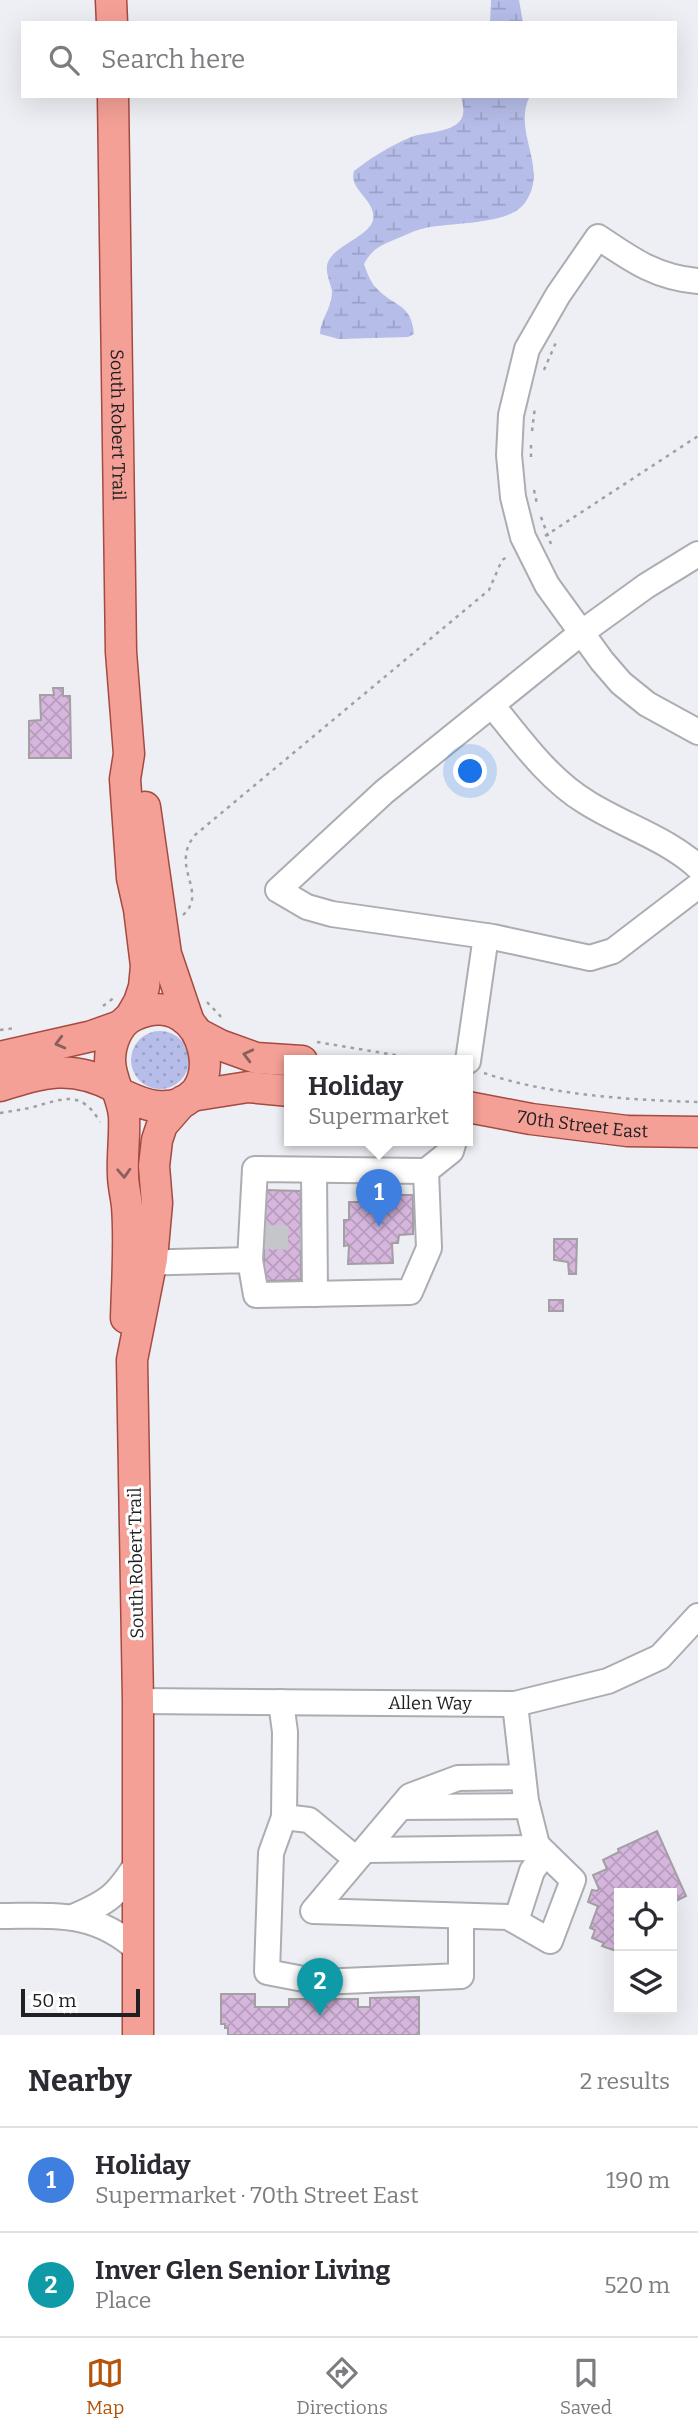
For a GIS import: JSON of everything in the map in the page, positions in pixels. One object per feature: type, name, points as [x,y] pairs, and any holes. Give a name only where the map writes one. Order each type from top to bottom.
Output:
[{"type":"main road","points":[[111,0],[112,21]]},
{"type":"main road","name":"South Robert Trail","points":[[113,98],[121,652],[129,754],[125,779],[128,833],[146,966],[139,1002],[116,1012]]},
{"type":"main road","name":"South Robert Trail","points":[[129,754],[141,778],[166,954],[204,1018]]},
{"type":"main road","points":[[0,1057],[92,1036],[116,1012],[158,1010],[204,1018],[220,1045],[256,1058],[309,1051]]},
{"type":"main road","points":[[116,1012],[110,1053],[124,1128],[123,1177],[127,1208],[139,1263]]},
{"type":"main road","points":[[187,1098],[203,1080],[206,1066],[204,1018]]},
{"type":"main road","points":[[0,1086],[64,1071],[100,1079],[118,1091],[154,1107],[169,1106],[187,1098],[248,1087],[284,1090]]},
{"type":"main road","name":"South Robert Trail","points":[[138,2035],[138,1701],[132,1360],[139,1263],[157,1203],[157,1140],[162,1125],[187,1098]]},
{"type":"main road","name":"70th Street East","points":[[473,1108],[531,1119],[627,1131],[698,1132]]},
{"type":"street","points":[[698,281],[680,280],[646,269],[598,237],[558,295],[527,349],[511,415],[509,455],[513,498],[542,542],[547,584],[581,633],[621,683],[647,704],[698,732]]},
{"type":"street","points":[[698,554],[646,586],[581,633],[384,792],[278,890],[307,907],[332,914],[486,936],[590,958],[613,951],[698,886]]},
{"type":"street","points":[[492,705],[543,766],[583,801],[682,853],[698,867]]},
{"type":"street","points":[[473,1066],[486,936]]},
{"type":"street","points":[[426,1171],[429,1248],[410,1292],[256,1295],[255,1169],[426,1171],[451,1151],[452,1146]]},
{"type":"street","points":[[314,1170],[308,1237],[315,1294]]},
{"type":"street","points":[[139,1263],[255,1245]]},
{"type":"street","name":"Allen Way","points":[[138,1701],[515,1704],[608,1681],[660,1657],[698,1616]]},
{"type":"street","points":[[281,1702],[285,1731],[284,1817],[271,1853],[267,1972],[319,1982],[461,1976],[461,1916]]},
{"type":"street","points":[[515,1704],[527,1806],[537,1845],[573,1880],[550,1941],[508,1917],[313,1911],[410,1796],[458,1778],[523,1777]]},
{"type":"street","points":[[401,1807],[527,1806]]},
{"type":"street","points":[[284,1817],[309,1820],[361,1854],[542,1851]]},
{"type":"street","points":[[516,1922],[532,1871],[542,1851]]},
{"type":"street","points":[[73,1917],[103,1905],[122,1887],[138,1862]]},
{"type":"street","points":[[0,1916],[73,1917],[121,1934],[138,1950]]},
{"type":"path","points":[[544,372],[558,338]]},
{"type":"path","points":[[531,463],[531,437],[536,405]]},
{"type":"path","points":[[176,922],[190,909],[193,900],[184,855],[187,845],[195,835],[489,590],[502,560],[542,542],[698,436]]},
{"type":"path","points":[[534,488],[542,542]]},
{"type":"path","points":[[0,1030],[22,1028]]},
{"type":"path","points":[[309,1051],[358,1055]]},
{"type":"path","points":[[473,1066],[509,1082],[630,1100],[698,1102]]},
{"type":"path","points":[[0,1113],[61,1098],[74,1098],[90,1108],[100,1120],[102,1128]]},
{"type":"green space","points":[[491,0],[519,0],[523,21],[490,21]]},
{"type":"green space","points":[[461,98],[529,98],[525,110],[525,123],[534,177],[524,204],[516,211],[491,220],[418,230],[381,246],[370,255],[364,264],[371,281],[384,295],[406,311],[414,334],[408,337],[339,339],[320,334],[332,292],[327,264],[333,254],[366,231],[373,220],[371,207],[355,184],[354,171],[403,140],[454,126],[463,116]]},
{"type":"green space","points":[[154,1031],[166,1031],[181,1039],[189,1054],[189,1066],[181,1081],[166,1089],[154,1089],[139,1081],[131,1066],[131,1054],[139,1039]]},
{"type":"building","points":[[53,688],[63,688],[63,696],[70,696],[71,758],[29,758],[29,721],[41,720],[40,695],[54,695]]},
{"type":"building","points":[[264,1190],[301,1191],[301,1280],[264,1281]]},
{"type":"building","points":[[371,1195],[413,1195],[413,1234],[399,1235],[398,1243],[392,1243],[393,1263],[348,1264],[349,1245],[344,1246],[344,1220],[349,1220],[349,1202],[370,1202]]},
{"type":"building","points":[[554,1239],[577,1239],[576,1274],[569,1274],[568,1262],[554,1260]]},
{"type":"building","points":[[549,1300],[563,1300],[563,1311],[549,1311]]},
{"type":"building","points":[[657,1831],[686,1896],[677,1900],[677,1888],[614,1888],[614,1950],[602,1946],[604,1943],[592,1938],[595,1930],[590,1928],[598,1906],[588,1902],[592,1890],[599,1889],[593,1875],[607,1869],[603,1860],[619,1852],[618,1849]]},
{"type":"building","points":[[221,1994],[255,1994],[255,2007],[289,2007],[289,1999],[358,1999],[358,2007],[370,2007],[370,1998],[419,1997],[419,2035],[228,2035],[228,2028],[221,2024]]},
{"type":"tunnel","points":[[264,1237],[301,1238]]},
{"type":"place","name":"Holiday","points":[[379,1227]]},
{"type":"place","name":"Inver Glen Senior Living","points":[[320,2016]]}]
